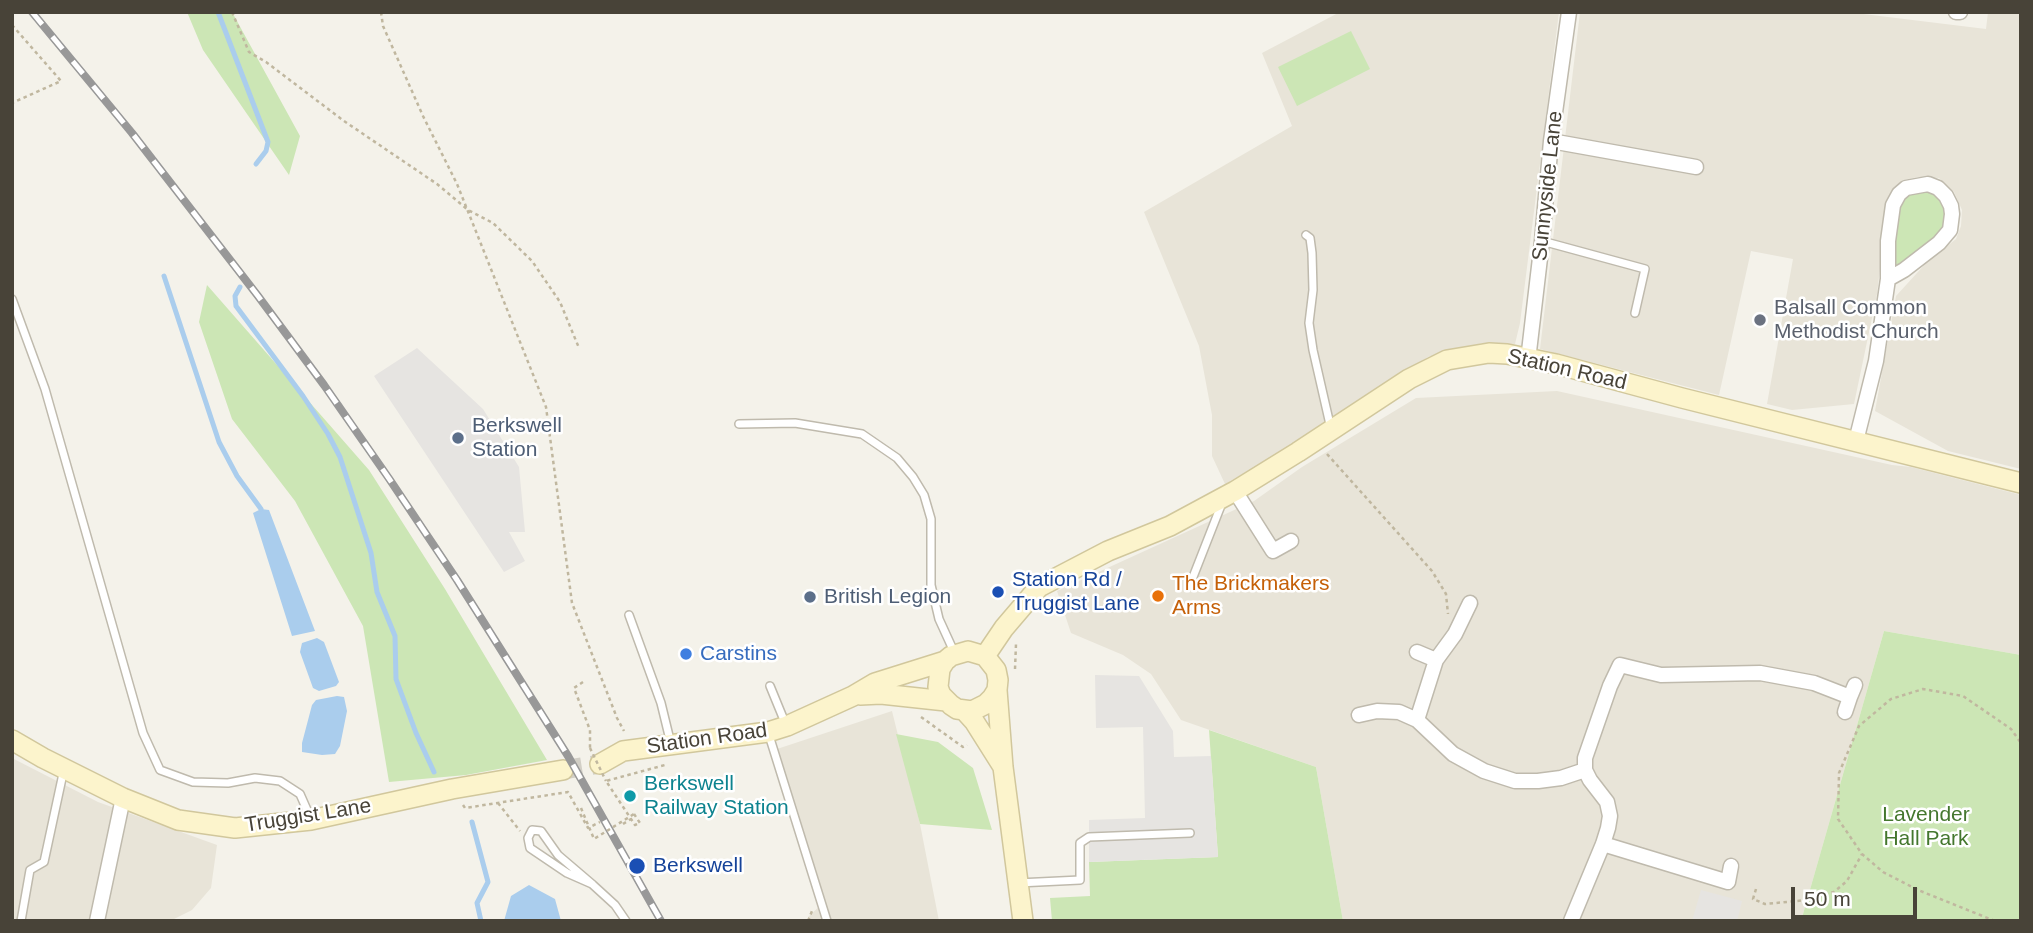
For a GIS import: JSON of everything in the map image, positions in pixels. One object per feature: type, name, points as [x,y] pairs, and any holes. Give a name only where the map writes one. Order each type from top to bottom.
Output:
[{"type":"street","name":"Sunnyside Lane","points":[[1528,360],[1551,141],[1569,12]]},
{"type":"street","points":[[1551,141],[1696,167]]},
{"type":"street","points":[[1856,441],[1876,361],[1888,279],[1888,241],[1893,205],[1906,188],[1928,184],[1938,188],[1951,206],[1950,229],[1930,250],[1888,279]]},
{"type":"street","name":"Station Road","points":[[603,772],[623,751],[777,729],[853,696],[876,682],[968,651],[985,656],[1003,628],[1039,587],[1108,551],[1170,526],[1229,494],[1409,379],[1447,360],[1507,354],[1556,364],[2021,483]]},
{"type":"street","points":[[1229,494],[1268,554],[1291,541]]},
{"type":"street","points":[[1417,720],[1441,654],[1455,634],[1470,603]]},
{"type":"street","points":[[1417,652],[1441,654]]},
{"type":"street","points":[[985,656],[996,670],[998,680],[1003,767],[1023,921]]},
{"type":"street","points":[[946,701],[938,687],[938,678],[940,669],[950,658]]},
{"type":"street","points":[[1571,921],[1603,845],[1610,816],[1607,802],[1585,770],[1585,758],[1620,665],[1661,675],[1760,673],[1853,691],[1844,712]]},
{"type":"street","points":[[964,710],[972,710],[986,704],[997,690]]},
{"type":"street","name":"Station Road","points":[[853,696],[881,694],[946,701],[957,709],[964,710]]},
{"type":"street","points":[[964,710],[1003,767]]},
{"type":"street","points":[[1359,715],[1377,711],[1399,712],[1417,720],[1453,754],[1484,771],[1515,780],[1561,778],[1585,770]]},
{"type":"street","name":"Truggist Lane","points":[[12,740],[122,798],[178,820],[235,828],[311,820],[456,795]]},
{"type":"street","points":[[456,795],[563,770]]},
{"type":"street","points":[[97,921],[122,798]]},
{"type":"street","points":[[1603,845],[1728,882],[1731,866]]},
{"type":"lane","points":[[1306,235],[1310,238],[1312,253],[1313,290],[1309,323],[1323,435]]},
{"type":"lane","points":[[1542,241],[1645,269],[1635,313]]},
{"type":"lane","points":[[12,299],[45,389],[143,733],[160,770],[193,782],[229,783],[255,778],[280,781],[300,794],[311,820]]},
{"type":"lane","points":[[739,424],[794,423],[862,434],[897,458],[924,495],[930,519],[931,585],[950,658]]},
{"type":"lane","points":[[1192,577],[1229,494]]},
{"type":"lane","points":[[629,615],[661,702],[671,745]]},
{"type":"lane","points":[[770,686],[777,729],[827,921]]},
{"type":"lane","points":[[21,921],[30,870],[44,863],[64,769]]},
{"type":"lane","points":[[592,884],[567,873],[530,848],[528,838],[533,830],[541,831],[558,855],[592,884],[615,905],[626,921]]},
{"type":"lane","points":[[1018,883],[1080,880],[1080,843],[1089,837],[1190,833]]},
{"type":"path","points":[[232,12],[249,52],[437,184],[468,210],[493,223],[532,261],[560,302],[579,348]]},
{"type":"path","points":[[381,12],[383,26],[468,210],[546,407],[572,603],[626,736]]},
{"type":"path","points":[[12,25],[61,81],[12,103]]},
{"type":"path","points":[[1323,435],[1432,571],[1446,594],[1449,622],[1441,654]]},
{"type":"path","points":[[576,805],[580,805],[594,839],[634,814],[639,823],[635,825],[631,819],[603,772],[590,748],[590,730],[574,688],[583,682]]},
{"type":"path","points":[[1995,921],[1918,891],[1883,872],[1862,854],[1838,819],[1839,773],[1859,726],[1891,699],[1923,689],[1963,696],[2011,729],[2021,743]]},
{"type":"path","points":[[917,715],[928,720],[963,747],[982,734]]},
{"type":"path","points":[[603,772],[666,765]]},
{"type":"path","points":[[456,795],[465,808],[568,793],[588,828],[600,822]]},
{"type":"path","points":[[498,803],[515,827],[528,838]]},
{"type":"path","points":[[624,824],[631,819]]},
{"type":"path","points":[[1756,889],[1753,900],[1765,904],[1807,900],[1834,892],[1847,881],[1862,854]]},
{"type":"shaded area","points":[[1340,12],[1559,12],[1520,323],[1515,344],[1483,343],[1428,357],[1274,456],[1225,484],[1212,456],[1212,415],[1199,346],[1144,212],[1292,126],[1262,53]]},
{"type":"shaded area","points":[[1580,12],[1847,12],[1986,29],[1988,12],[2021,12],[2021,469],[1948,451],[1875,411],[1896,296],[1927,262],[1956,239],[1961,226],[1962,210],[1954,192],[1939,178],[1918,177],[1903,180],[1888,200],[1877,294],[1854,404],[1792,410],[1767,404],[1793,259],[1751,251],[1719,395],[1540,349]]},
{"type":"shaded area","name":"Berkswell Station","points":[[417,348],[483,409],[519,467],[525,532],[509,532],[525,561],[504,572],[374,376]]},
{"type":"shaded area","points":[[1557,391],[1911,467],[2021,495],[2021,655],[1884,631],[1801,921],[1343,921],[1316,767],[1181,720],[1151,674],[1123,655],[1071,633],[1057,591],[1254,501],[1302,467],[1416,398]]},
{"type":"shaded area","points":[[1095,675],[1139,676],[1173,731],[1174,757],[1211,756],[1218,857],[1089,862],[1089,820],[1145,818],[1143,727],[1096,728]]},
{"type":"shaded area","points":[[892,711],[920,824],[939,921],[808,921],[808,917],[823,903],[774,750]]},
{"type":"shaded area","points":[[12,758],[98,802],[217,845],[211,888],[192,910],[170,921],[12,921]]},
{"type":"shaded area","points":[[1701,890],[1742,901],[1737,921],[1692,921]]},
{"type":"green space","points":[[187,12],[232,12],[300,136],[289,175],[203,50]]},
{"type":"green space","points":[[1351,31],[1370,69],[1297,106],[1278,67]]},
{"type":"green space","points":[[1928,191],[1936,195],[1945,210],[1943,230],[1903,266],[1897,265],[1894,262],[1897,209],[1901,200],[1911,193]]},
{"type":"green space","points":[[207,285],[369,470],[445,589],[547,760],[466,775],[389,782],[363,626],[295,501],[232,419],[199,322]]},
{"type":"green space","name":"Lavender Hall Park","points":[[1884,631],[2021,655],[2021,921],[1801,921]]},
{"type":"green space","points":[[1209,730],[1316,767],[1343,921],[1052,921],[1050,898],[1090,896],[1089,862],[1218,857]]},
{"type":"green space","points":[[896,734],[938,742],[973,768],[992,830],[920,824]]},
{"type":"water","points":[[261,509],[269,510],[315,631],[292,636],[253,513]]},
{"type":"water","points":[[317,638],[324,642],[339,682],[336,686],[319,691],[313,688],[300,652],[302,643]]},
{"type":"water","points":[[344,697],[347,711],[340,746],[335,754],[302,752],[312,705],[316,700]]},
{"type":"water","points":[[529,885],[555,899],[561,921],[504,921],[511,896]]},
{"type":"waterway","points":[[218,12],[268,142],[266,151],[256,164]]},
{"type":"waterway","points":[[164,276],[219,442],[237,476],[261,509]]},
{"type":"waterway","points":[[240,287],[235,296],[236,306],[303,396],[340,457],[371,553],[377,592],[395,636],[396,679],[434,772]]},
{"type":"waterway","points":[[472,822],[488,882],[477,903],[481,921]]},
{"type":"tunnel","points":[[563,770],[600,764]]},
{"type":"railway","points":[[32,12],[132,133],[258,296],[390,480],[457,580],[568,756],[661,921]]},
{"type":"place","name":"Balsall Common Methodist Church","points":[[1760,320]]},
{"type":"place","name":"Berkswell Station","points":[[458,438]]},
{"type":"place","name":"Station Rd / Truggist Lane","points":[[998,592]]},
{"type":"place","name":"The Brickmakers Arms","points":[[1158,596]]},
{"type":"place","name":"British Legion","points":[[810,597]]},
{"type":"place","name":"Carstins","points":[[686,654]]},
{"type":"place","name":"Berkswell Railway Station","points":[[630,796]]},
{"type":"place","name":"Berkswell","points":[[637,866]]}]
